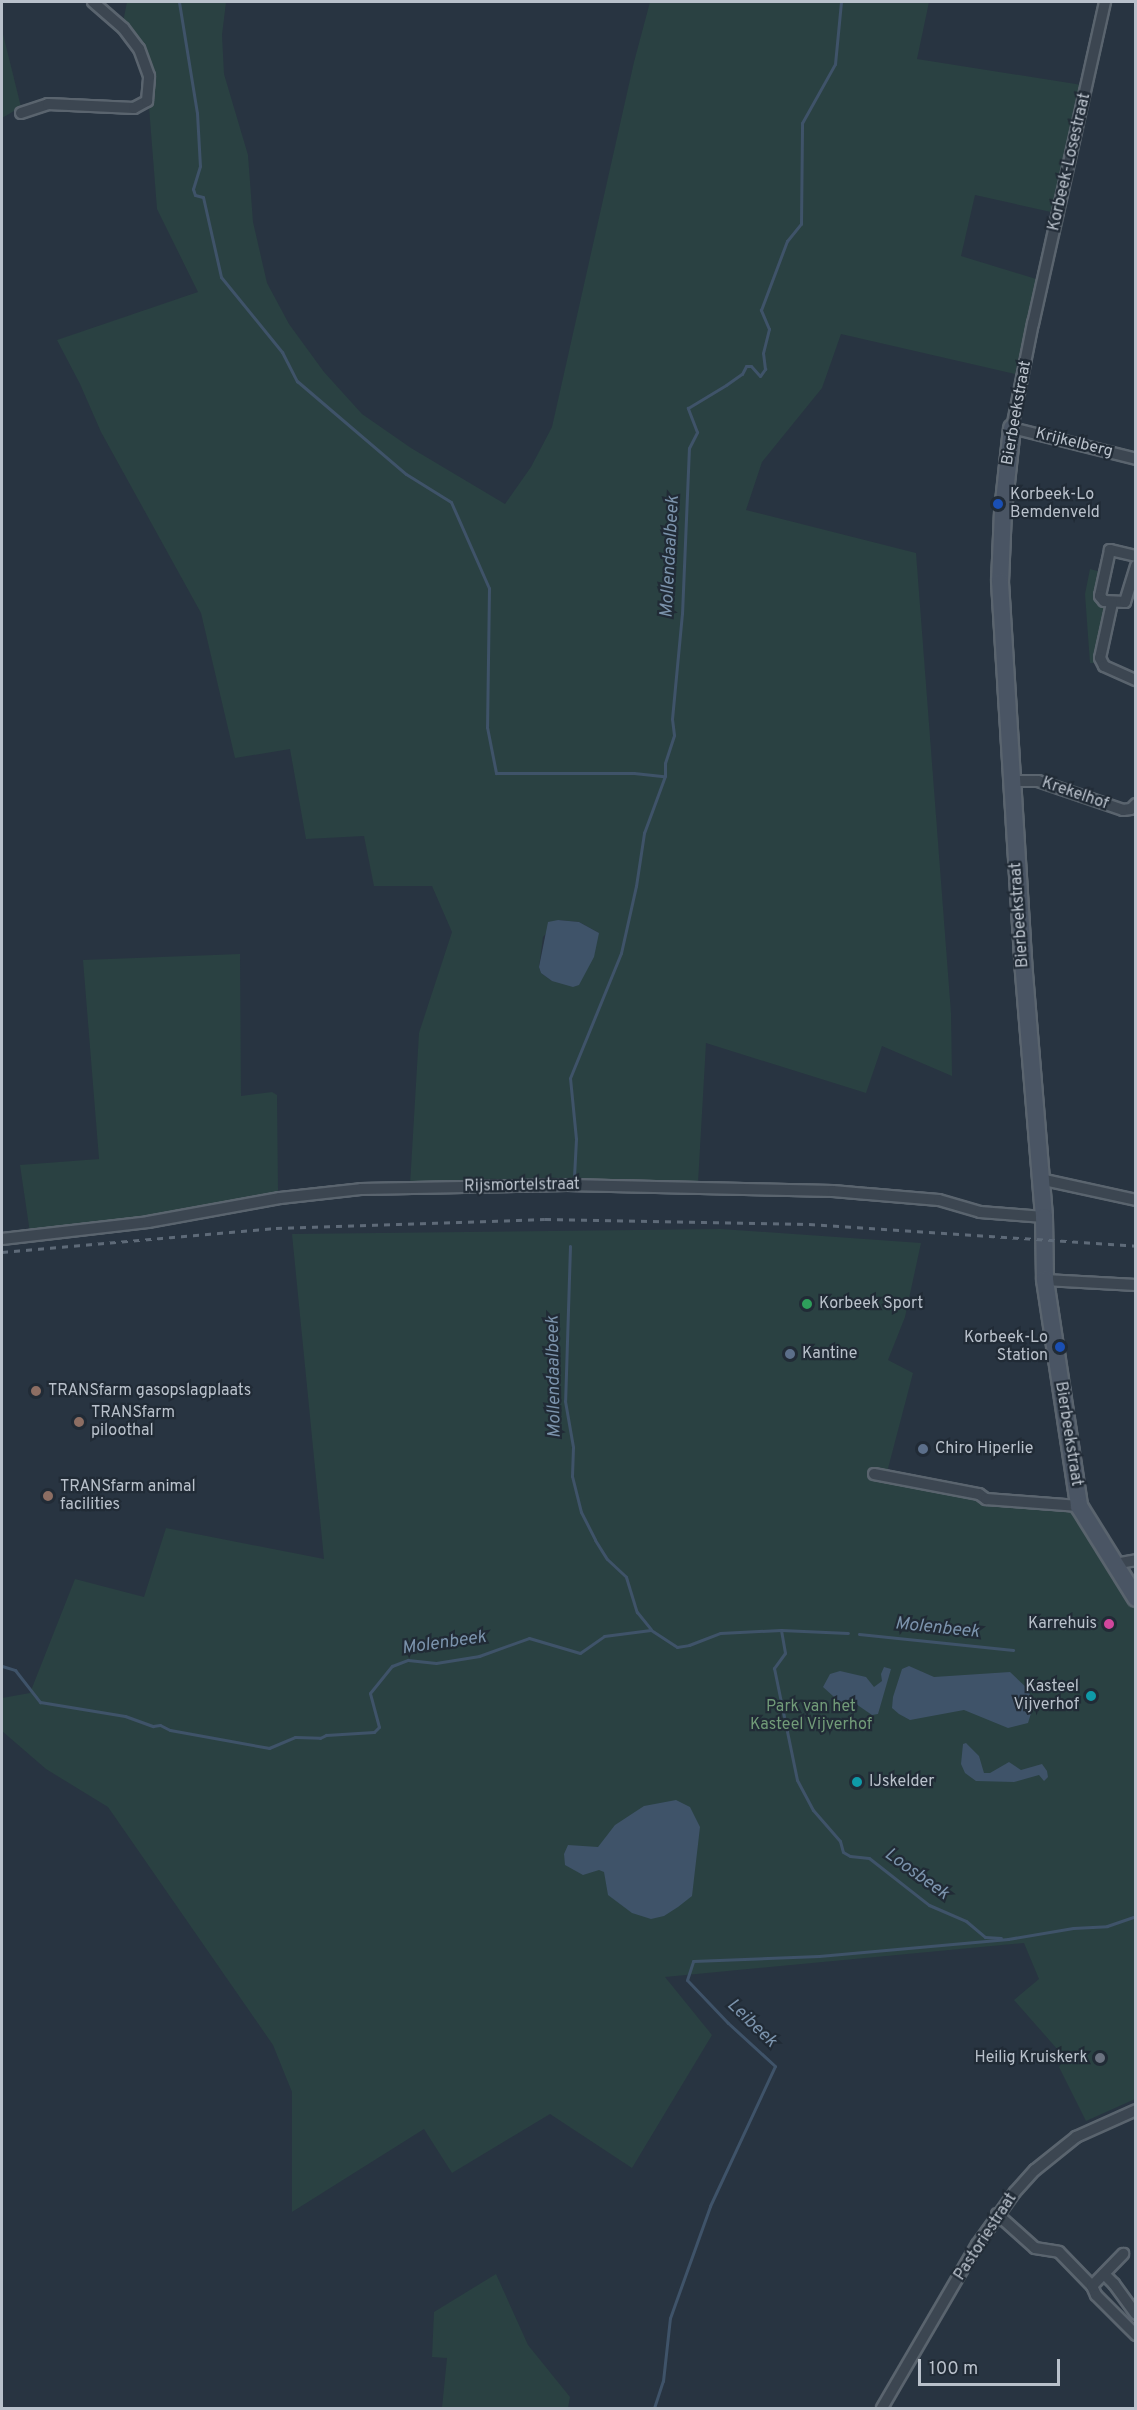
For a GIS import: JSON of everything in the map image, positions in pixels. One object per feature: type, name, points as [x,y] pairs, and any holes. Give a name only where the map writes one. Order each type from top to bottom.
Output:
[{"type":"street","points":[[21,113],[48,104],[134,108],[147,101],[149,76],[139,49],[123,28],[93,2]]},
{"type":"street","name":"Korbeek-Losestraat","points":[[1033,323],[1105,2]]},
{"type":"street","name":"Bierbeekstraat","points":[[1033,323],[1012,428],[1003,511],[1000,582],[1011,781],[1044,1217],[1045,1280],[1079,1506],[1136,1598]]},
{"type":"street","name":"Krijkelberg","points":[[1012,428],[1136,459]]},
{"type":"street","points":[[1136,556],[1110,550],[1100,596],[1104,601],[1125,602],[1136,566]]},
{"type":"street","points":[[1112,603],[1100,658],[1104,666],[1136,680]]},
{"type":"street","name":"Krekelhof","points":[[1011,781],[1038,781],[1123,810],[1131,809],[1136,804]]},
{"type":"street","points":[[1041,1179],[1136,1200]]},
{"type":"street","name":"Rijsmortelstraat","points":[[2,1239],[148,1222],[280,1198],[361,1189],[567,1185],[833,1191],[939,1200],[980,1212],[1044,1217]]},
{"type":"street","points":[[1045,1280],[1136,1285]]},
{"type":"street","name":"Bierbeekstraat","points":[[874,1474],[979,1494],[986,1499],[1079,1506]]},
{"type":"street","points":[[1114,1564],[1136,1560]]},
{"type":"street","name":"Pastoriestraat","points":[[882,2409],[998,2214],[1035,2170],[1076,2137],[1136,2110]]},
{"type":"street","points":[[998,2214],[1035,2248],[1059,2252],[1092,2286],[1096,2295],[1136,2334]]},
{"type":"street","points":[[1092,2286],[1123,2254]]},
{"type":"street","points":[[1104,2274],[1136,2314]]},
{"type":"green space","points":[[127,2],[226,2],[222,35],[224,74],[248,155],[253,222],[267,283],[289,324],[324,372],[362,414],[411,448],[505,504],[531,467],[552,427],[634,62],[650,2],[929,2],[917,59],[1082,85],[1051,212],[975,195],[961,256],[1036,279],[1015,374],[841,334],[822,388],[762,462],[746,510],[916,553],[951,1013],[952,1076],[882,1046],[866,1093],[706,1043],[698,1183],[410,1185],[419,1033],[452,932],[432,886],[374,886],[364,836],[306,839],[290,749],[235,758],[201,613],[101,432],[57,340],[198,292],[157,209],[149,107],[155,97],[154,82],[135,33],[123,22]],"holes":[[[558,920],[579,922],[599,933],[552,981],[541,973],[539,967],[543,937]]]},
{"type":"green space","points":[[2,30],[21,107],[2,118]]},
{"type":"green space","points":[[1090,569],[1101,572],[1095,601],[1105,604],[1094,663],[1090,663],[1085,594]]},
{"type":"green space","points":[[240,954],[241,1096],[272,1092],[277,1095],[278,1191],[273,1198],[30,1233],[20,1165],[99,1159],[83,960]]},
{"type":"green space","name":"Park van het Kasteel Vijverhof","points":[[721,1229],[921,1243],[905,1317],[888,1360],[913,1373],[885,1480],[1072,1508],[1135,1609],[1135,2099],[1086,2121],[1059,2067],[1065,2058],[1014,2000],[1039,1979],[1024,1943],[665,1977],[712,2035],[632,2168],[550,2114],[452,2173],[424,2129],[292,2212],[292,2092],[273,2045],[108,1807],[46,1769],[2,1731],[2,1698],[30,1693],[75,1579],[144,1597],[166,1528],[324,1559],[292,1234]]},
{"type":"green space","points":[[496,2274],[528,2345],[570,2397],[568,2408],[442,2408],[447,2358],[432,2357],[434,2312]]},
{"type":"water","points":[[558,920],[579,922],[599,933],[594,957],[579,985],[573,987],[552,981],[541,973],[539,967],[548,922]]},
{"type":"water","points":[[909,1666],[934,1677],[1010,1672],[1029,1690],[1032,1710],[1028,1723],[1008,1728],[964,1710],[910,1720],[892,1708],[902,1669]]},
{"type":"water","points":[[884,1667],[891,1669],[878,1714],[872,1715],[856,1704],[843,1705],[823,1687],[830,1674],[840,1671],[866,1677],[874,1687],[882,1681],[881,1674]]},
{"type":"water","points":[[966,1743],[979,1756],[984,1773],[990,1773],[1009,1762],[1021,1770],[1042,1764],[1048,1777],[1044,1781],[1039,1775],[1014,1782],[976,1781],[965,1773],[961,1764],[963,1744]]},
{"type":"water","points":[[676,1800],[690,1807],[700,1827],[692,1896],[664,1916],[651,1919],[632,1913],[608,1895],[604,1872],[599,1870],[583,1875],[565,1865],[564,1854],[568,1845],[598,1847],[615,1825],[644,1806]]},
{"type":"waterway","points":[[179,2],[197,113],[200,166],[193,189],[195,195],[203,197],[221,277],[282,352],[297,381],[406,474],[451,502],[489,588],[487,727],[496,773],[634,773],[664,776]]},
{"type":"waterway","name":"Mollendaalbeek","points":[[574,1177],[576,1139],[570,1078],[621,953],[636,886],[644,833],[665,776],[665,763],[674,735],[672,719],[682,614],[689,448],[697,432],[688,408],[742,374],[746,366],[751,366],[760,376],[765,369],[763,353],[769,329],[761,310],[787,241],[801,224],[802,123],[835,64],[841,2]]},
{"type":"waterway","name":"Mollendaalbeek","points":[[570,1246],[565,1401],[573,1447],[572,1476],[581,1512],[595,1540],[607,1559],[626,1577],[637,1612],[651,1629]]},
{"type":"waterway","name":"Molenbeek","points":[[2,1666],[15,1670],[40,1702],[125,1716],[153,1726],[160,1725],[170,1730],[269,1748],[295,1737],[320,1738],[326,1735],[374,1732],[379,1727],[370,1693],[392,1666],[408,1660],[436,1663],[479,1656],[529,1638],[580,1653],[604,1636],[651,1630],[677,1647],[689,1645],[720,1633],[781,1630],[848,1633]]},
{"type":"waterway","name":"Loosbeek","points":[[781,1630],[785,1653],[774,1668],[797,1780],[813,1810],[840,1841],[843,1852],[850,1856],[869,1858],[929,1905],[966,1921],[985,1937],[1001,1938]]},
{"type":"waterway","name":"Molenbeek","points":[[859,1634],[1013,1650]]},
{"type":"waterway","name":"Loosbeek","points":[[1008,1939],[1073,1928],[1107,1926],[1136,1916]]},
{"type":"waterway","name":"Leibeek","points":[[654,2408],[663,2381],[670,2318],[710,2206],[775,2066],[728,2023],[687,1980],[693,1961],[819,1956],[1008,1939]]},
{"type":"railway","points":[[2,1252],[276,1228],[545,1219],[809,1224],[1136,1246]]},
{"type":"place","name":"Korbeek-Lo Bemdenveld","points":[[998,504]]},
{"type":"place","name":"Korbeek Sport","points":[[807,1304]]},
{"type":"place","name":"Korbeek-Lo Station","points":[[1060,1347]]},
{"type":"place","name":"Kantine","points":[[790,1354]]},
{"type":"place","name":"TRANSfarm gasopslagplaats","points":[[36,1391]]},
{"type":"place","name":"TRANSfarm piloothal","points":[[79,1422]]},
{"type":"place","name":"Chiro Hiperlie","points":[[923,1449]]},
{"type":"place","name":"TRANSfarm animal facilities","points":[[48,1496]]},
{"type":"place","name":"Karrehuis","points":[[1109,1624]]},
{"type":"place","name":"Kasteel Vijverhof","points":[[1091,1696]]},
{"type":"place","name":"IJskelder","points":[[857,1782]]},
{"type":"place","name":"Heilig Kruiskerk","points":[[1100,2058]]}]
